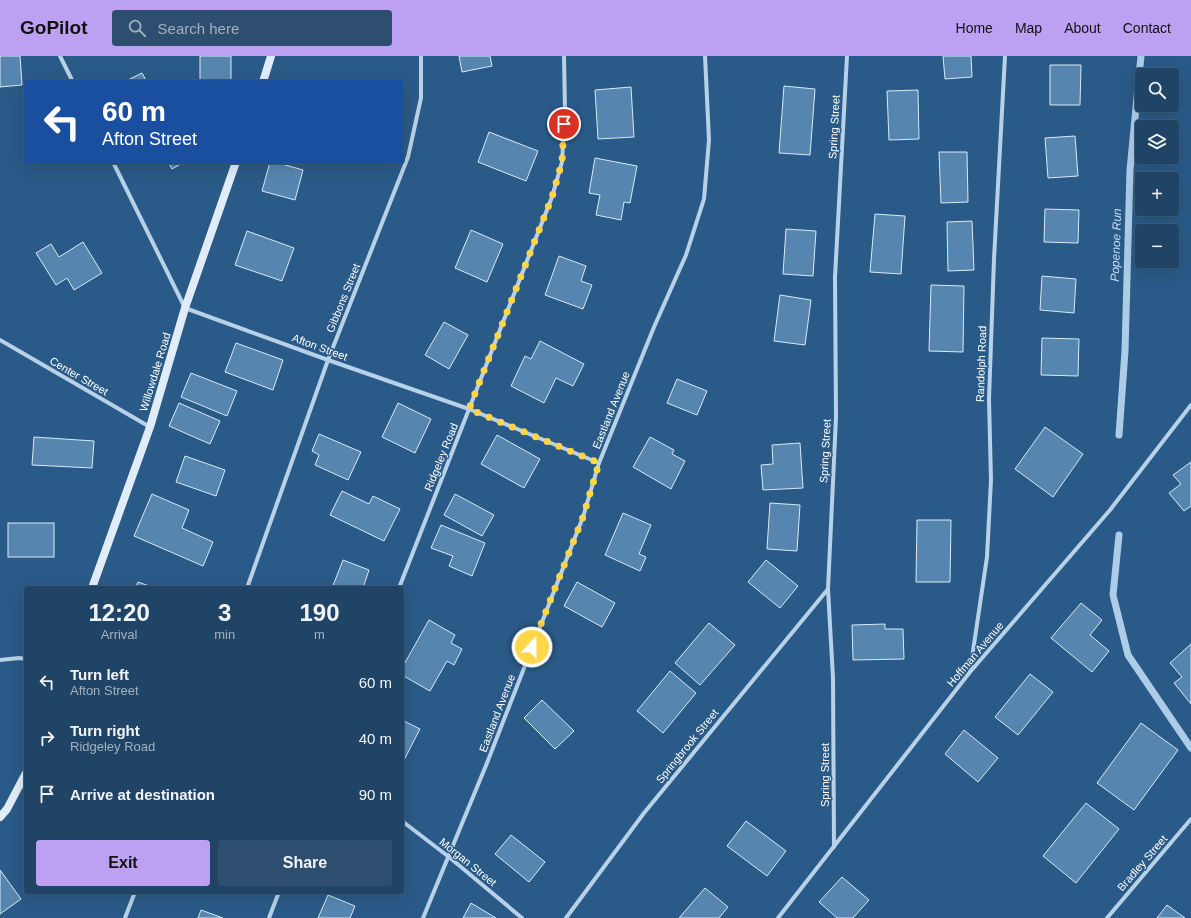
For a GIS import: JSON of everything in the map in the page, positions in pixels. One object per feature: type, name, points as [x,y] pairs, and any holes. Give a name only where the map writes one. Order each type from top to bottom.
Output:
[{"type":"street","points":[[60,56],[72,80]]},
{"type":"street","points":[[264,80],[271,56]]},
{"type":"street","name":"Gibbons Street","points":[[248,586],[328,360],[408,157],[421,98],[421,56]]},
{"type":"street","name":"Ridgeley Road","points":[[400,586],[552,197],[562,162],[565,111],[564,56]]},
{"type":"street","name":"Eastland Avenue","points":[[423,918],[487,763],[583,517],[599,463],[654,327],[686,255],[704,199],[709,140],[705,56]]},
{"type":"street","name":"Spring Street","points":[[834,847],[833,678],[828,589],[836,417],[835,277],[847,56]]},
{"type":"street","name":"Randolph Road","points":[[970,672],[988,557],[991,480],[989,398],[994,259],[1005,56]]},
{"type":"street","points":[[114,164],[186,308]]},
{"type":"street","name":"Willowdale Road","points":[[93,586],[150,427],[186,308],[235,164]]},
{"type":"street","name":"Afton Street","points":[[186,308],[328,360],[469,409],[599,463]]},
{"type":"street","name":"Center Street","points":[[0,340],[150,427]]},
{"type":"street","name":"Hoffman Avenue","points":[[778,918],[970,672],[1110,510],[1191,405]]},
{"type":"street","name":"Springbrook Street","points":[[566,918],[644,813],[828,589]]},
{"type":"street","points":[[0,660],[24,659]]},
{"type":"street","points":[[0,817],[7,809],[24,777]]},
{"type":"street","name":"Bradley Street","points":[[1107,918],[1191,819]]},
{"type":"street","name":"Morgan Street","points":[[404,823],[449,857],[522,918]]},
{"type":"street","points":[[125,918],[134,894]]},
{"type":"street","points":[[269,918],[278,894]]},
{"type":"building","points":[[0,56],[20,56],[22,85],[0,87]]},
{"type":"building","points":[[200,56],[231,56],[231,80],[200,80]]},
{"type":"building","points":[[459,56],[490,56],[492,66],[462,72]]},
{"type":"building","points":[[943,56],[971,56],[972,77],[945,79]]},
{"type":"building","points":[[1050,65],[1081,65],[1080,105],[1050,105]]},
{"type":"building","points":[[142,73],[146,80],[128,80]]},
{"type":"building","points":[[784,86],[815,89],[810,155],[779,153]]},
{"type":"building","points":[[631,87],[634,137],[598,139],[595,90]]},
{"type":"building","points":[[918,90],[919,139],[889,140],[887,91]]},
{"type":"building","points":[[489,132],[538,151],[526,181],[478,162]]},
{"type":"building","points":[[1075,136],[1078,176],[1048,178],[1045,138]]},
{"type":"building","points":[[939,152],[967,152],[968,202],[941,203]]},
{"type":"building","points":[[595,158],[637,166],[630,203],[624,202],[621,220],[596,215],[600,195],[589,193]]},
{"type":"building","points":[[169,164],[181,164],[172,169]]},
{"type":"building","points":[[269,164],[282,164],[303,170],[295,200],[262,191]]},
{"type":"building","points":[[1045,209],[1079,210],[1078,243],[1044,242]]},
{"type":"building","points":[[875,214],[905,216],[901,274],[870,272]]},
{"type":"building","points":[[972,221],[974,270],[948,271],[947,222]]},
{"type":"building","points":[[786,229],[816,231],[813,276],[783,274]]},
{"type":"building","points":[[471,230],[503,244],[487,282],[455,268]]},
{"type":"building","points":[[247,231],[294,248],[282,281],[235,265]]},
{"type":"building","points":[[83,242],[102,273],[74,290],[67,278],[56,285],[36,253],[51,244],[59,257]]},
{"type":"building","points":[[559,256],[586,266],[581,281],[592,285],[583,309],[545,295]]},
{"type":"building","points":[[1042,276],[1076,279],[1074,313],[1040,310]]},
{"type":"building","points":[[931,285],[964,286],[963,352],[929,351]]},
{"type":"building","points":[[780,295],[811,300],[805,345],[774,341]]},
{"type":"building","points":[[444,322],[468,335],[449,369],[425,355]]},
{"type":"building","points":[[1042,338],[1079,339],[1078,376],[1041,375]]},
{"type":"building","points":[[540,341],[584,364],[573,386],[556,378],[544,403],[511,386],[525,356],[531,359]]},
{"type":"building","points":[[236,343],[283,360],[273,390],[225,372]]},
{"type":"building","points":[[191,373],[237,391],[227,416],[181,397]]},
{"type":"building","points":[[677,379],[707,391],[697,415],[667,403]]},
{"type":"building","points":[[179,403],[220,421],[210,444],[169,426]]},
{"type":"building","points":[[398,403],[431,419],[415,453],[382,437]]},
{"type":"building","points":[[1045,427],[1083,454],[1053,497],[1015,469]]},
{"type":"building","points":[[319,434],[361,452],[348,480],[315,465],[319,455],[312,451]]},
{"type":"building","points":[[497,435],[540,459],[524,488],[481,464]]},
{"type":"building","points":[[34,437],[94,441],[92,468],[32,465]]},
{"type":"building","points":[[650,437],[674,450],[672,454],[685,461],[671,489],[633,467]]},
{"type":"building","points":[[800,443],[803,488],[763,490],[761,465],[773,464],[772,445]]},
{"type":"building","points":[[185,456],[225,470],[216,496],[176,482]]},
{"type":"building","points":[[1191,462],[1191,506],[1184,511],[1169,493],[1181,484],[1173,475]]},
{"type":"building","points":[[342,491],[369,504],[373,496],[400,509],[384,541],[330,515]]},
{"type":"building","points":[[152,494],[189,510],[182,528],[213,542],[203,566],[134,536]]},
{"type":"building","points":[[455,494],[494,515],[482,536],[444,515]]},
{"type":"building","points":[[770,503],[800,505],[797,551],[767,549]]},
{"type":"building","points":[[623,513],[651,525],[639,554],[646,557],[640,571],[605,555]]},
{"type":"building","points":[[917,520],[951,520],[950,582],[916,582]]},
{"type":"building","points":[[8,523],[54,523],[54,557],[8,557]]},
{"type":"building","points":[[441,525],[485,543],[472,576],[449,566],[453,556],[431,548]]},
{"type":"building","points":[[343,560],[369,570],[364,586],[333,586]]},
{"type":"building","points":[[766,560],[798,586],[780,608],[748,582]]},
{"type":"building","points":[[138,582],[149,586],[136,586]]},
{"type":"building","points":[[577,582],[615,603],[602,627],[564,606]]},
{"type":"building","points":[[1081,603],[1102,620],[1090,635],[1109,651],[1092,672],[1051,638]]},
{"type":"building","points":[[429,620],[455,635],[451,643],[462,649],[454,665],[447,661],[430,691],[404,676],[404,664]]},
{"type":"building","points":[[709,623],[735,645],[700,685],[675,663]]},
{"type":"building","points":[[885,624],[885,629],[903,629],[904,659],[853,660],[852,625]]},
{"type":"building","points":[[1191,644],[1191,704],[1174,683],[1182,677],[1170,663]]},
{"type":"building","points":[[670,671],[696,693],[663,733],[637,711]]},
{"type":"building","points":[[1030,674],[1053,692],[1018,735],[995,717]]},
{"type":"building","points":[[542,700],[574,731],[555,749],[524,718]]},
{"type":"building","points":[[404,721],[420,729],[404,760]]},
{"type":"building","points":[[1141,723],[1178,750],[1134,810],[1097,783]]},
{"type":"building","points":[[964,730],[998,758],[978,782],[945,754]]},
{"type":"building","points":[[1086,803],[1119,829],[1076,883],[1043,856]]},
{"type":"building","points":[[746,821],[786,851],[767,876],[727,846]]},
{"type":"building","points":[[511,835],[545,862],[529,882],[495,854]]},
{"type":"building","points":[[0,870],[21,899],[0,914]]},
{"type":"building","points":[[842,877],[869,900],[853,918],[837,918],[819,902]]},
{"type":"building","points":[[705,888],[728,907],[719,918],[679,918]]},
{"type":"building","points":[[328,895],[355,906],[350,918],[318,918]]},
{"type":"building","points":[[471,903],[496,918],[463,918]]},
{"type":"building","points":[[1167,905],[1185,918],[1157,918]]},
{"type":"building","points":[[201,910],[223,918],[198,918]]},
{"type":"waterway","name":"Popenoe Run","points":[[1119,435],[1125,351],[1130,170],[1141,56]]},
{"type":"waterway","name":"Popenoe Run","points":[[1119,535],[1113,595],[1128,655],[1191,748]]},
{"type":"route","points":[[532,647],[583,517],[599,463],[469,409],[552,197],[562,162],[564,124]]}]
